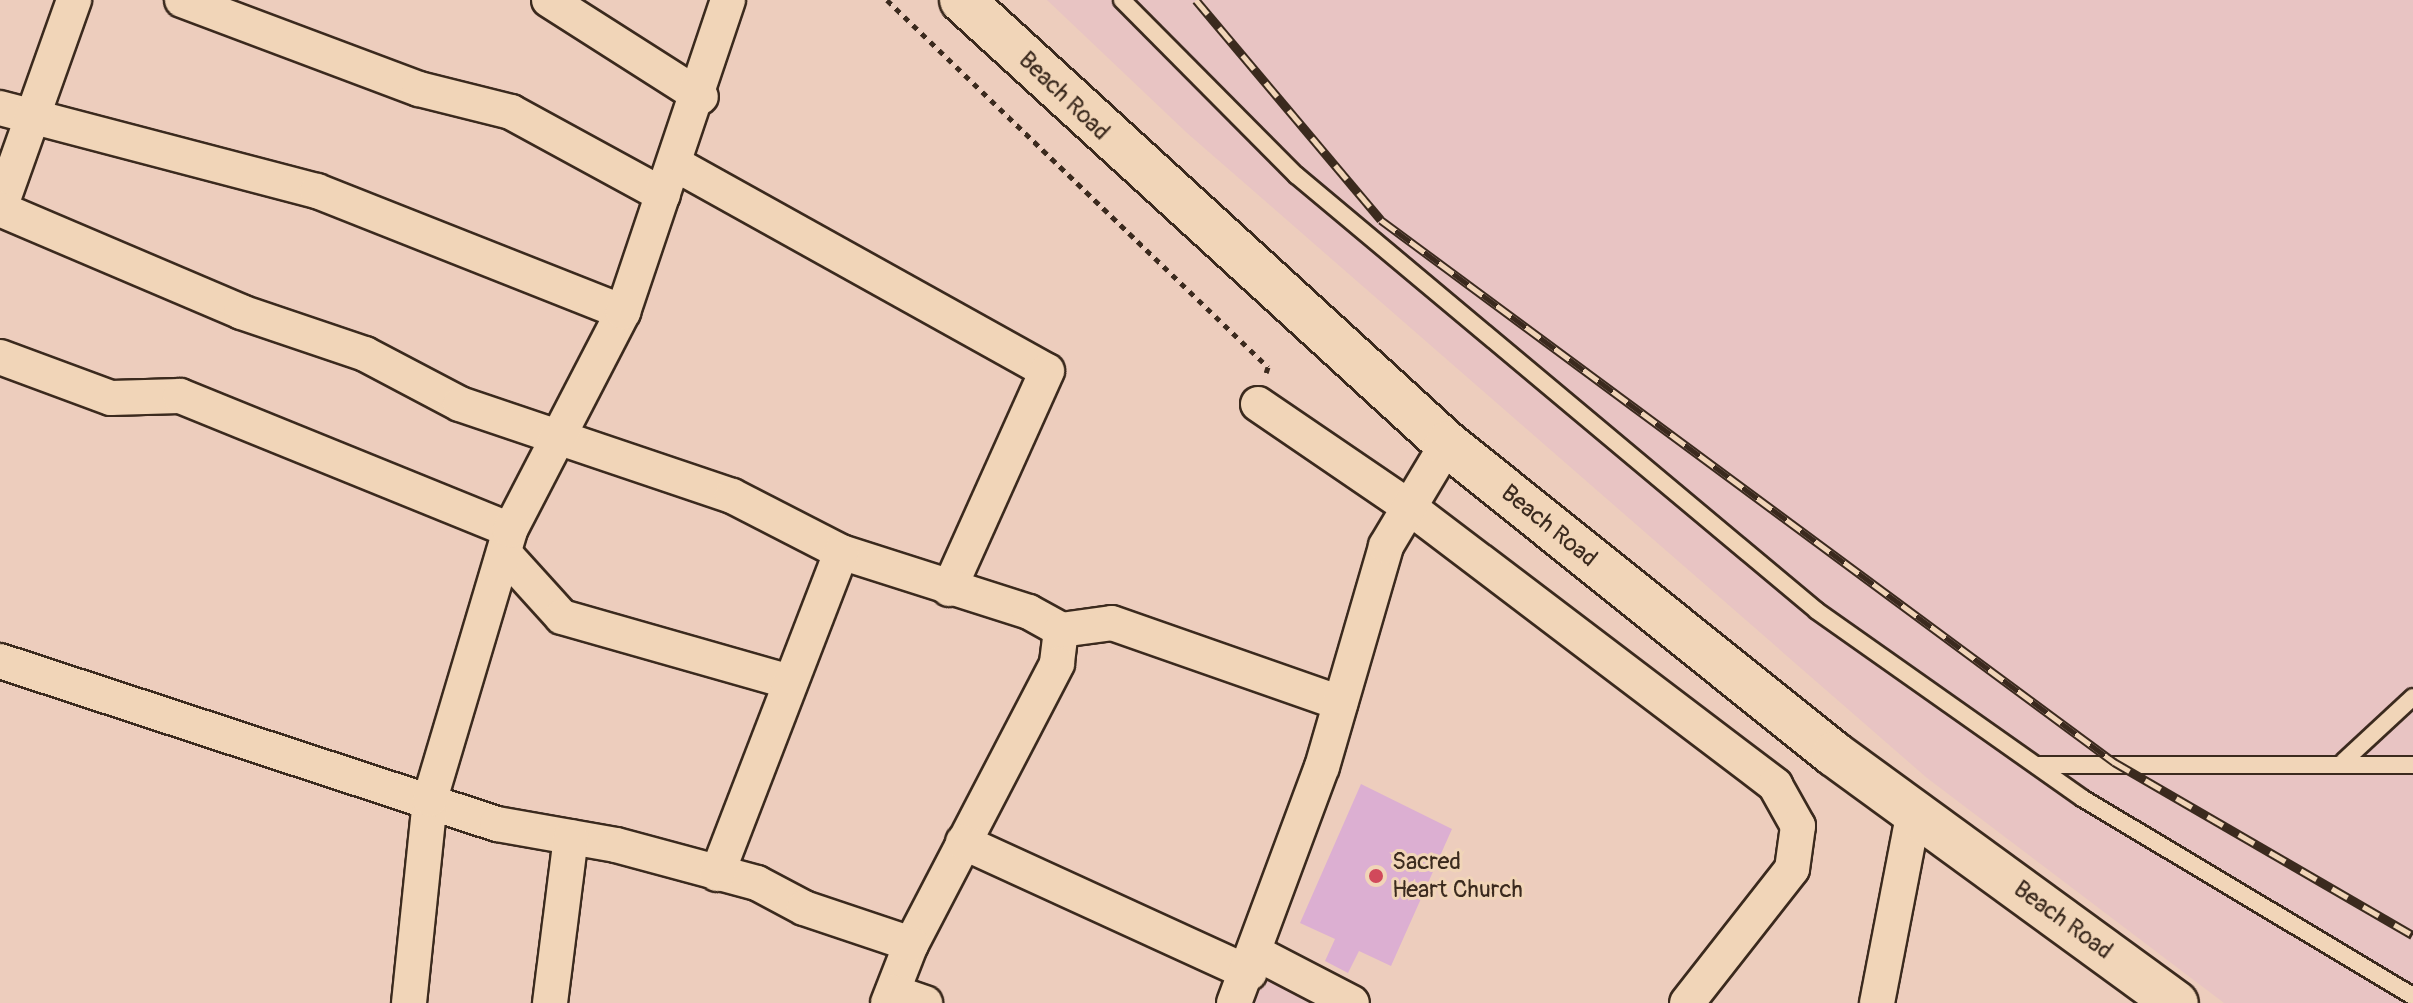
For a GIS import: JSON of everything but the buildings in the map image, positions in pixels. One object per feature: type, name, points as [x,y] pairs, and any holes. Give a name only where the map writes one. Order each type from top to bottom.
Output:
[{"type":"main road","name":"Beach Road","points":[[962,0],[1447,444],[1914,811],[2176,1003]]},
{"type":"street","points":[[74,0],[35,118],[0,208],[558,440],[732,496],[841,552],[949,589],[1029,612],[1061,630],[1112,623],[1340,703]]},
{"type":"street","points":[[182,0],[419,89],[511,112],[670,180],[1047,371],[949,589]]},
{"type":"street","points":[[549,0],[701,97]]},
{"type":"street","points":[[409,1003],[430,799],[507,542],[623,312],[701,97],[728,0]]},
{"type":"street","points":[[0,108],[144,141],[317,191],[623,312]]},
{"type":"street","points":[[0,357],[111,398],[180,396],[507,542],[562,617],[786,681]]},
{"type":"street","points":[[1258,404],[1409,507],[1775,785],[1798,826],[1792,869],[1687,1003]]},
{"type":"street","points":[[1234,1003],[1252,963],[1340,703],[1386,546],[1447,444]]},
{"type":"street","points":[[717,874],[786,681],[841,552]]},
{"type":"street","points":[[925,1003],[890,997],[911,944],[1057,664],[1061,630]]},
{"type":"street","points":[[0,661],[304,764],[430,799],[497,824],[571,837],[717,874],[911,944]]},
{"type":"street","points":[[1877,1003],[1914,811]]},
{"type":"street","points":[[550,1003],[571,837]]},
{"type":"street","points":[[963,842],[1352,1003]]},
{"type":"lane","points":[[1122,0],[1296,175],[1520,369],[1817,611],[2036,765],[2413,996]]},
{"type":"lane","points":[[2344,761],[2413,697]]},
{"type":"lane","points":[[2036,765],[2344,761],[2413,765]]},
{"type":"path","points":[[887,0],[1268,367],[1258,404]]},
{"type":"shaded area","points":[[1047,0],[2413,0],[2413,1003],[2224,1003],[1927,778],[1187,133]]},
{"type":"shaded area","points":[[1263,968],[1333,1003],[1248,1003]]},
{"type":"railway","points":[[1196,0],[1381,220],[2114,762],[2413,935]]},
{"type":"place","name":"Sacred Heart Church","points":[[1376,876]]}]
